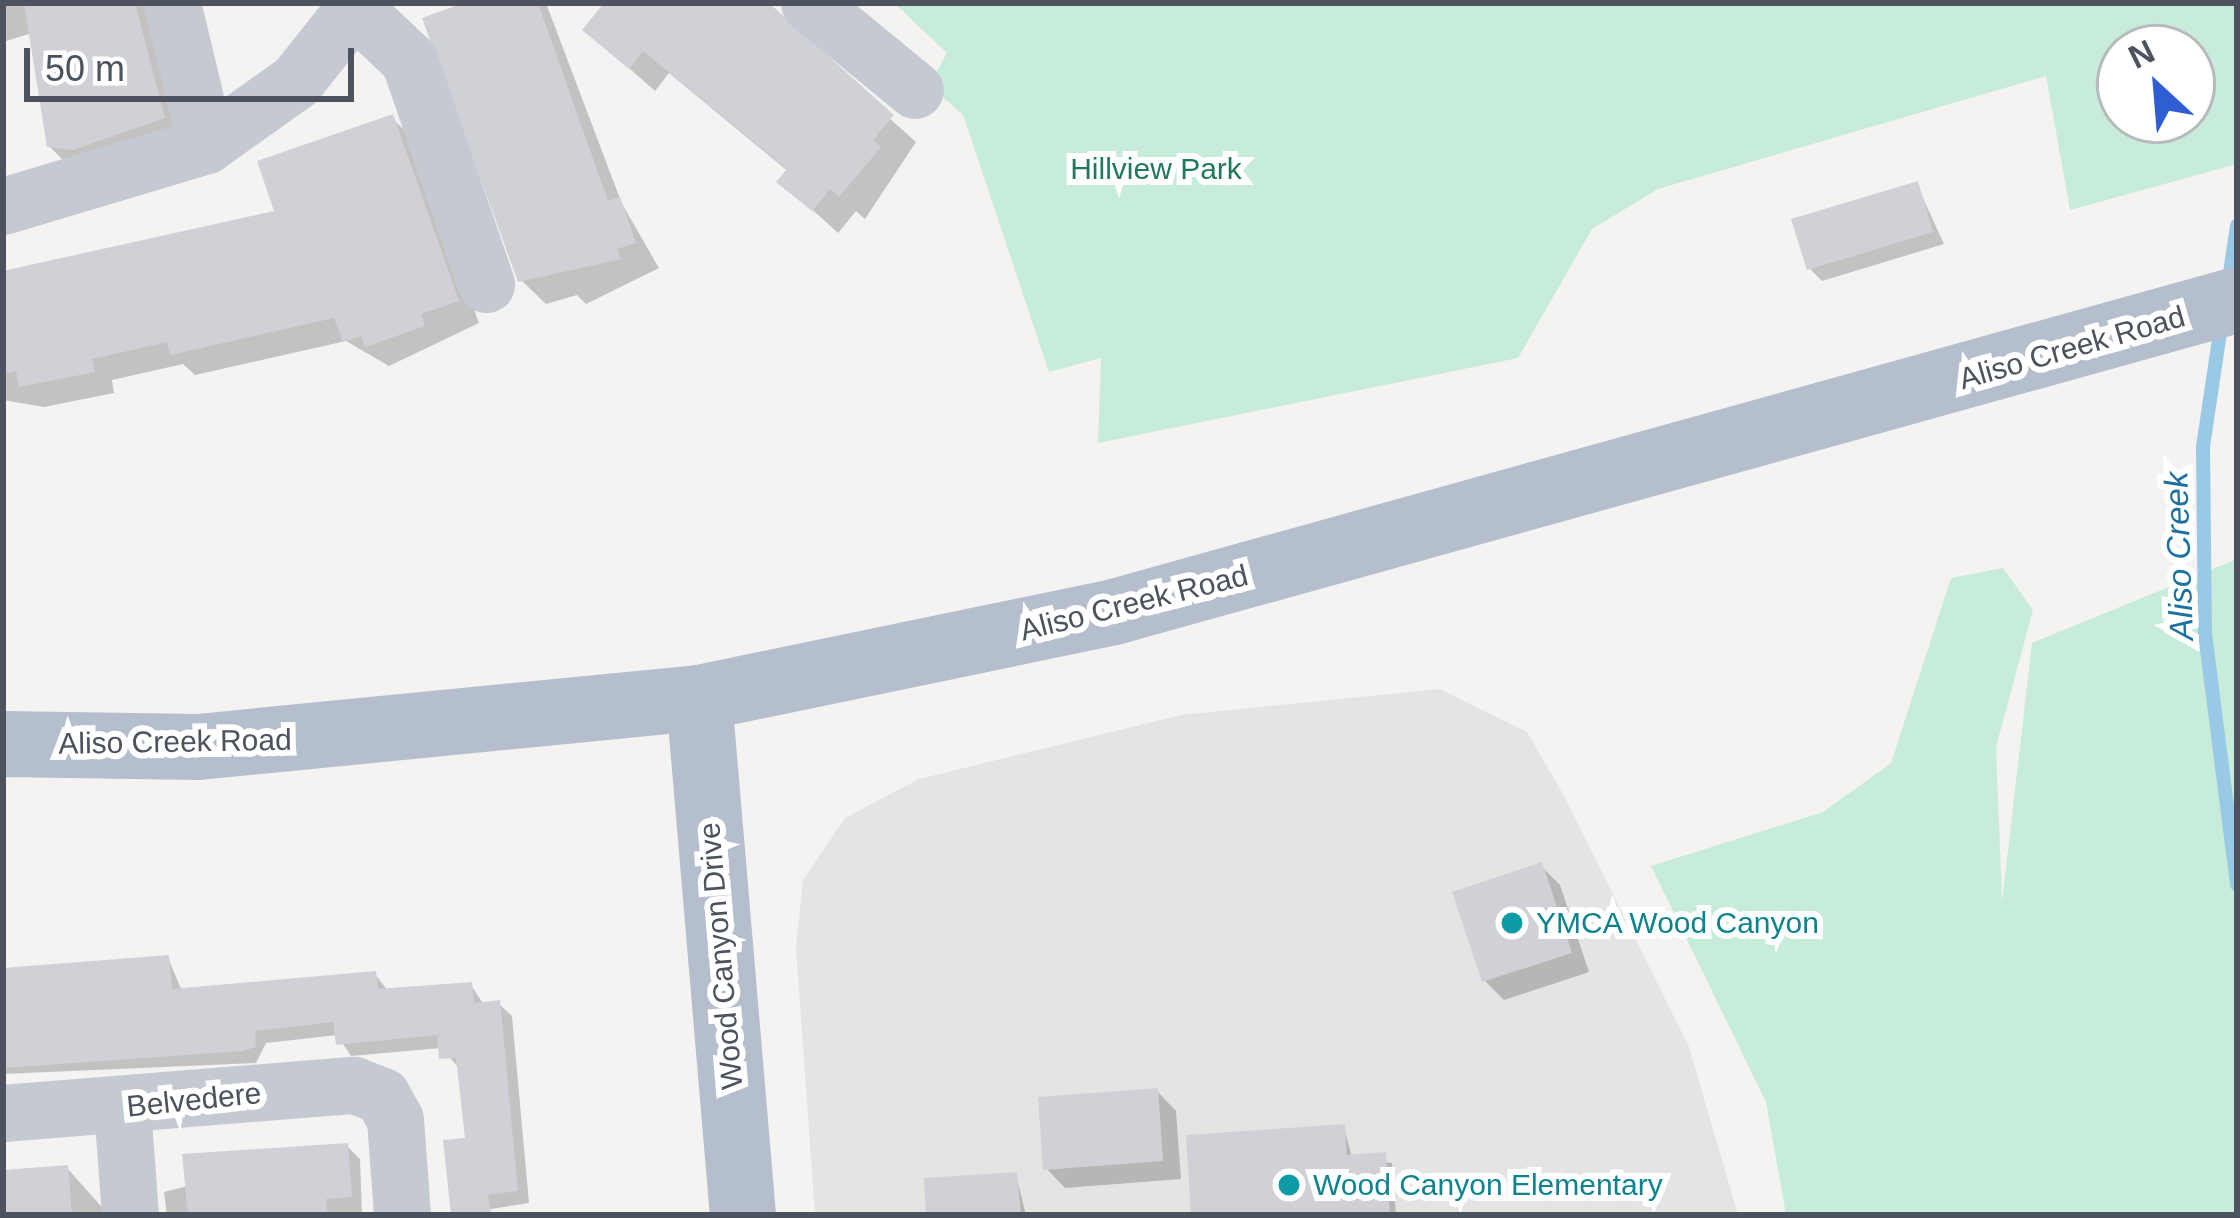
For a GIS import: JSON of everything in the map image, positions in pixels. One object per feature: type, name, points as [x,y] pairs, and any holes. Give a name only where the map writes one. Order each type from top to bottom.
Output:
[{"type":"main road","name":"Aliso Creek Road","points":[[3,744],[198,747],[700,698],[1114,612],[2237,300]]},
{"type":"main road","name":"Wood Canyon Drive","points":[[700,698],[743,1215]]},
{"type":"street","points":[[172,3],[206,145]]},
{"type":"street","points":[[3,206],[206,145],[296,81],[356,5],[409,60],[486,284]]},
{"type":"street","points":[[831,10],[915,90]]},
{"type":"street","name":"Belvedere","points":[[3,1113],[122,1108],[354,1084],[382,1096],[395,1119],[402,1215]]},
{"type":"street","points":[[122,1108],[130,1215]]},
{"type":"shaded area","points":[[1440,689],[1527,732],[1564,796],[1689,1047],[1738,1215],[815,1215],[796,948],[803,880],[845,818],[919,779],[1181,715]]},
{"type":"green space","name":"Hillview Park","points":[[894,3],[2237,3],[2237,164],[2070,210],[2046,76],[1658,189],[1592,229],[1518,358],[1098,443],[1101,358],[1049,372],[963,115],[929,85],[947,53]]},
{"type":"green space","points":[[2237,559],[2237,1215],[1786,1215],[1766,1102],[1651,866],[1823,812],[1891,763],[1951,578],[2003,568],[2033,610],[1996,747],[2002,902],[2032,643]]},
{"type":"building","points":[[24,3],[135,3],[165,118],[73,150],[47,147]]},
{"type":"building","points":[[464,3],[538,3],[608,201],[620,197],[636,243],[617,249],[621,259],[518,282],[422,18]]},
{"type":"building","points":[[604,3],[769,3],[894,115],[873,140],[881,147],[839,197],[830,189],[812,211],[776,182],[787,169],[643,51],[629,69],[582,30]]},
{"type":"building","points":[[393,114],[459,301],[421,314],[425,326],[365,347],[361,336],[343,342],[334,318],[170,355],[167,342],[92,359],[95,372],[19,387],[16,371],[3,374],[3,271],[274,211],[257,161]]},
{"type":"building","points":[[1918,181],[1933,232],[1807,270],[1791,219]]},
{"type":"building","name":"YMCA Wood Canyon","points":[[1542,862],[1572,953],[1482,982],[1452,892]]},
{"type":"building","points":[[169,955],[172,989],[376,971],[378,989],[472,982],[474,1003],[500,1000],[518,1191],[488,1195],[491,1213],[451,1215],[443,1140],[465,1138],[456,1058],[439,1059],[437,1035],[336,1045],[333,1022],[255,1031],[256,1047],[242,1051],[3,1068],[3,968]]},
{"type":"building","points":[[1158,1088],[1163,1161],[1043,1170],[1038,1097]]},
{"type":"building","name":"Wood Canyon Elementary","points":[[1345,1124],[1347,1155],[1386,1152],[1390,1215],[1191,1215],[1186,1135]]},
{"type":"building","points":[[348,1143],[352,1197],[326,1199],[327,1215],[188,1215],[182,1154]]},
{"type":"building","points":[[68,1165],[72,1215],[3,1215],[3,1170]]},
{"type":"building","points":[[1017,1172],[1021,1215],[926,1215],[924,1178]]},
{"type":"waterway","name":"Aliso Creek","points":[[2228,286],[2237,226]]},
{"type":"waterway","name":"Aliso Creek","points":[[2221,326],[2203,446],[2205,634],[2237,885]]},
{"type":"place","name":"YMCA Wood Canyon","points":[[1512,923]]},
{"type":"place","name":"Wood Canyon Elementary","points":[[1289,1185]]}]
